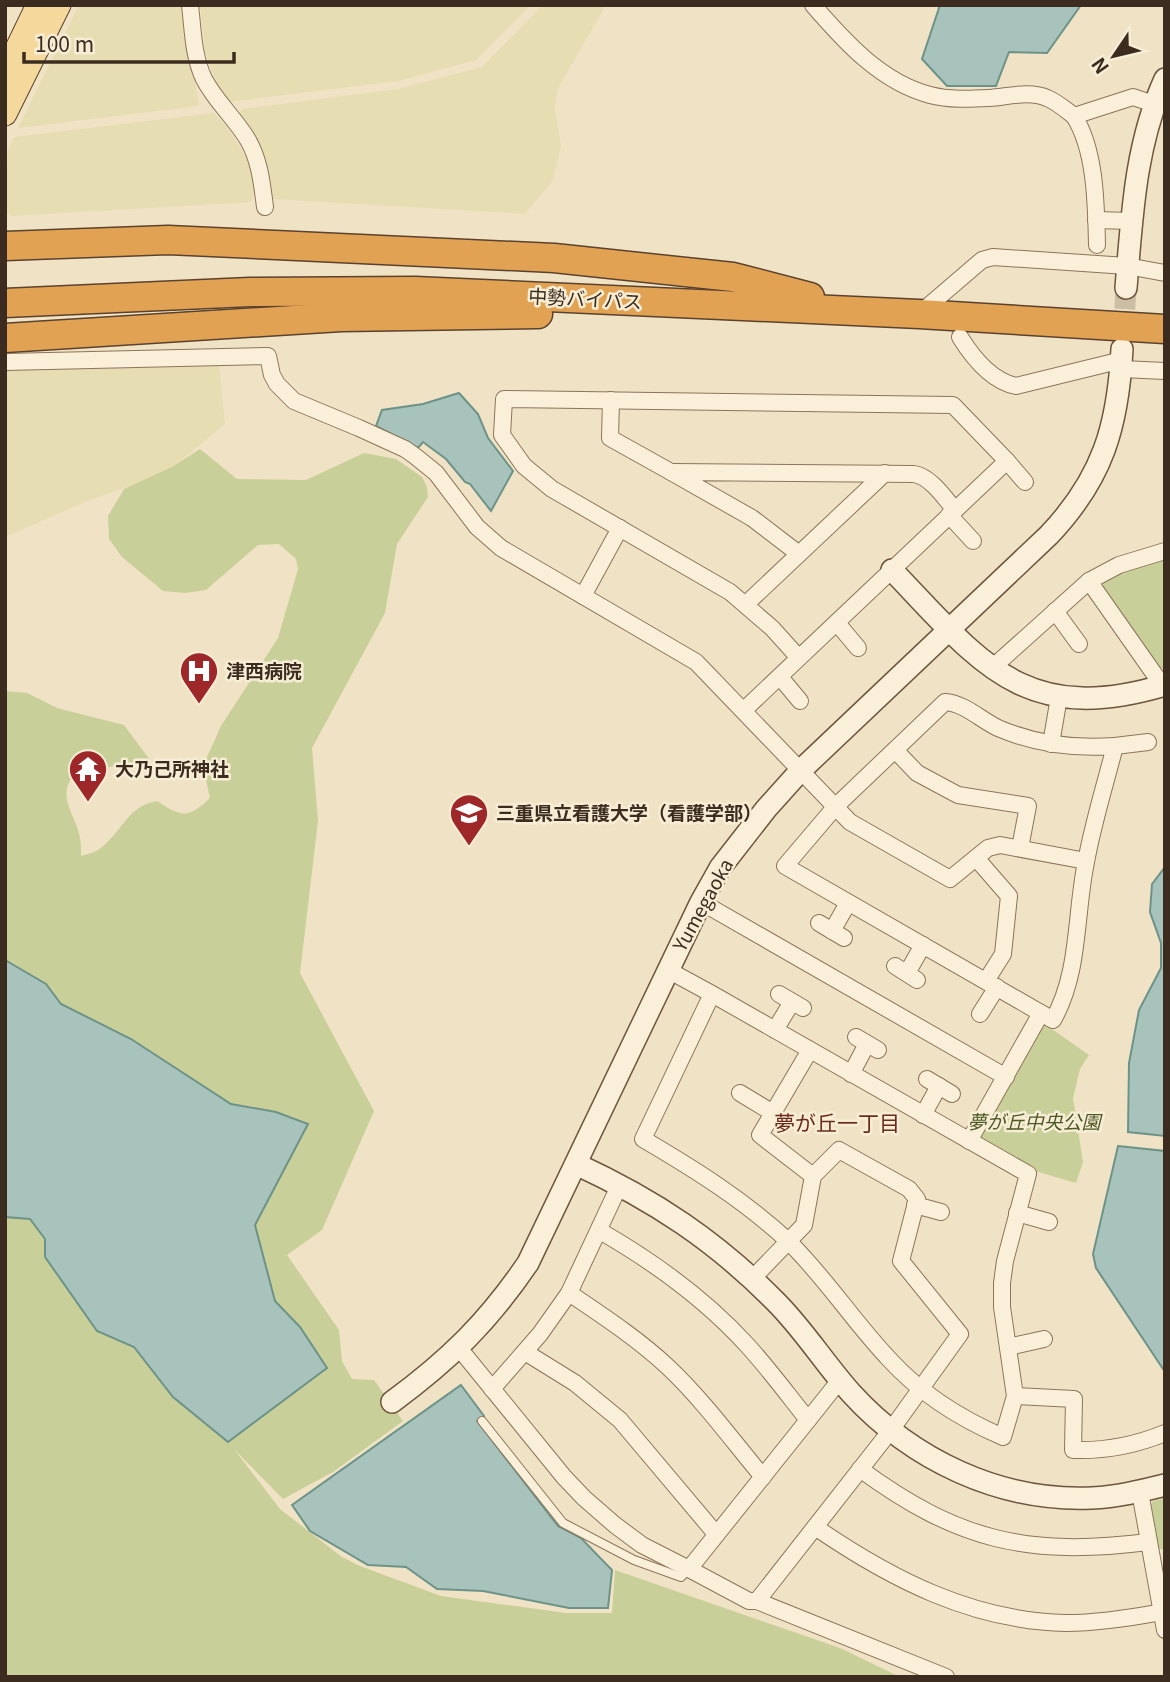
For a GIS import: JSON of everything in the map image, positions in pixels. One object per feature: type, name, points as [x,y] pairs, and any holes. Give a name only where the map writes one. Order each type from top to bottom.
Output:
[{"type":"highway","points":[[5,246],[168,240],[554,258],[733,276],[863,311]]},
{"type":"highway","name":"中勢バイパス","points":[[5,303],[250,292],[415,291],[1165,328]]},
{"type":"highway","points":[[5,338],[406,315],[863,311]]},
{"type":"main road","points":[[5,73],[37,5]]},
{"type":"main road","points":[[5,114],[59,5]]},
{"type":"street","points":[[190,5],[196,55],[203,77],[219,104],[248,140],[261,174],[265,207]]},
{"type":"street","points":[[813,5],[836,34],[901,85],[945,98],[1032,94],[1046,97],[1074,116],[1083,130],[1094,188],[1097,245]]},
{"type":"street","points":[[1126,277],[1138,165],[1154,104],[1165,79]]},
{"type":"street","points":[[1074,116],[1133,97],[1154,104]]},
{"type":"street","points":[[1096,220],[1131,221]]},
{"type":"street","points":[[919,314],[982,260],[993,257],[1126,277],[1165,273]]},
{"type":"street","points":[[960,337],[993,377],[1001,383],[1016,386],[1122,359],[1165,371]]},
{"type":"street","points":[[5,362],[268,356],[272,375],[293,401],[405,449],[436,473],[490,540],[512,556],[696,663],[850,821],[950,879],[988,848],[1000,845],[1086,861]]},
{"type":"street","name":"Yumegaoka","points":[[392,1402],[459,1348],[504,1297],[528,1263],[701,902],[727,859],[801,770],[1049,535],[1082,495],[1110,439],[1118,406],[1122,359]]},
{"type":"street","points":[[799,658],[746,604],[715,582],[552,489],[524,466],[502,435],[504,399],[953,405],[1025,482]]},
{"type":"street","points":[[611,400],[610,438],[752,518],[799,554]]},
{"type":"street","points":[[744,710],[1007,461]]},
{"type":"street","points":[[671,472],[921,475],[973,541]]},
{"type":"street","points":[[746,604],[885,473]]},
{"type":"street","points":[[583,596],[620,528]]},
{"type":"street","points":[[992,668],[1089,581],[1119,565],[1165,551]]},
{"type":"street","points":[[892,570],[972,653],[1020,685],[1059,696],[1104,698],[1138,693],[1164,685],[1089,581]]},
{"type":"street","points":[[1055,611],[1079,644]]},
{"type":"street","points":[[837,623],[859,648]]},
{"type":"street","points":[[780,677],[801,701]]},
{"type":"street","points":[[1051,744],[1059,696]]},
{"type":"street","points":[[1115,746],[1086,861],[1071,979],[1063,1003],[1053,1020],[785,866],[836,806],[945,702],[955,702],[998,728],[1051,744],[1083,748],[1148,742]]},
{"type":"street","points":[[895,750],[917,773],[958,795],[1028,806],[1020,848]]},
{"type":"street","points":[[976,858],[1009,896],[1003,954],[980,1014]]},
{"type":"street","points":[[701,902],[1006,1077]]},
{"type":"street","points":[[832,931],[848,903]]},
{"type":"street","points":[[906,973],[923,946]]},
{"type":"street","points":[[668,970],[712,994],[1028,1174],[1002,1283],[1002,1307],[1015,1396],[1003,1437],[967,1420],[920,1388],[888,1359],[841,1300],[788,1241],[722,1188],[643,1139],[712,994]]},
{"type":"street","points":[[775,1030],[791,1001]]},
{"type":"street","points":[[969,1141],[1041,1013]]},
{"type":"street","points":[[851,1074],[867,1044]]},
{"type":"street","points":[[810,1050],[760,1135],[813,1176]]},
{"type":"street","points":[[923,1115],[939,1086]]},
{"type":"street","points":[[740,1093],[773,1114]]},
{"type":"street","points":[[752,1279],[804,1225],[813,1176],[839,1150],[909,1189],[917,1199],[901,1261],[960,1334],[891,1430],[757,1601]]},
{"type":"street","points":[[576,1164],[620,1184],[700,1234],[752,1279],[794,1321],[861,1404],[891,1430],[935,1460],[993,1486],[1050,1497],[1102,1497],[1165,1485]]},
{"type":"street","points":[[492,1389],[525,1352],[569,1293],[620,1184]]},
{"type":"street","points":[[915,1205],[941,1212]]},
{"type":"street","points":[[1017,1213],[1049,1223]]},
{"type":"street","points":[[600,1231],[654,1264],[717,1314],[747,1344],[808,1420]]},
{"type":"street","points":[[569,1293],[637,1340],[669,1367],[763,1477]]},
{"type":"street","points":[[1008,1347],[1044,1339]]},
{"type":"street","points":[[459,1348],[564,1477],[592,1505],[642,1545],[749,1601],[757,1601],[946,1677]]},
{"type":"street","points":[[525,1352],[575,1383],[620,1420],[716,1534]]},
{"type":"street","points":[[689,1569],[840,1380]]},
{"type":"street","points":[[1015,1396],[1074,1399],[1073,1450],[1094,1451],[1117,1447],[1165,1433]]},
{"type":"street","points":[[860,1469],[914,1506],[983,1536],[1053,1548],[1108,1547],[1148,1542]]},
{"type":"street","points":[[1139,1492],[1165,1630]]},
{"type":"street","points":[[815,1527],[859,1557],[910,1585],[950,1602],[984,1611],[1016,1618],[1065,1623],[1119,1620],[1162,1612]]},
{"type":"lane","points":[[482,1421],[563,1523],[611,1549],[667,1573],[681,1577],[689,1569]]},
{"type":"shaded area","points":[[79,5],[183,5],[199,106],[18,128]]},
{"type":"shaded area","points":[[200,5],[531,5],[476,60],[398,81],[228,102],[216,83],[205,51]]},
{"type":"shaded area","points":[[543,5],[606,5],[557,90],[555,108],[561,146],[553,180],[525,214],[273,199],[268,169],[261,152],[238,115],[242,109],[398,89],[482,67]]},
{"type":"shaded area","points":[[214,113],[228,128],[249,162],[256,187],[251,202],[11,216],[5,211],[8,150],[14,137]]},
{"type":"shaded area","points":[[219,366],[225,424],[165,474],[87,501],[5,537],[5,371]]},
{"type":"green space","points":[[200,449],[237,479],[306,480],[364,453],[396,459],[422,477],[428,497],[397,544],[385,613],[312,748],[318,821],[300,973],[374,1111],[322,1230],[287,1255],[339,1330],[342,1361],[352,1379],[374,1380],[403,1421],[333,1472],[283,1499],[234,1449],[280,1509],[342,1557],[441,1596],[566,1613],[612,1613],[615,1570],[840,1648],[900,1677],[5,1677],[5,1217],[30,1218],[45,1240],[45,1257],[97,1330],[134,1347],[173,1397],[300,1327],[275,1301],[255,1225],[276,1181],[276,1112],[231,1104],[131,1039],[61,1004],[46,984],[5,960],[5,691],[27,693],[57,708],[124,725],[150,760],[75,773],[67,788],[67,796],[80,836],[81,856],[100,849],[133,813],[147,803],[157,801],[179,813],[185,813],[196,810],[210,798],[203,766],[221,726],[278,638],[298,569],[296,559],[279,544],[258,545],[206,590],[185,593],[163,591],[122,557],[109,539],[108,516],[124,489],[172,467]]},
{"type":"green space","points":[[1165,557],[1165,670],[1158,666],[1103,588],[1104,578]]},
{"type":"green space","name":"夢が丘中央公園","points":[[1042,1022],[1089,1055],[1080,1069],[1073,1098],[1083,1162],[1076,1183],[1035,1171],[977,1138],[1017,1073],[1018,1062]]},
{"type":"green space","points":[[1165,1498],[1165,1550],[1156,1548],[1149,1509],[1153,1501]]},
{"type":"water","points":[[940,5],[1081,5],[1047,53],[1009,52],[996,86],[947,86],[922,59]]},
{"type":"water","points":[[459,393],[478,414],[488,438],[513,471],[491,511],[446,459],[423,442],[418,448],[376,426],[382,410],[423,404]]},
{"type":"water","points":[[1165,867],[1165,1136],[1128,1132],[1129,1063],[1139,1010],[1161,968],[1161,943],[1150,912],[1152,884]]},
{"type":"water","points":[[5,960],[46,984],[61,1004],[131,1039],[231,1104],[276,1112],[308,1124],[255,1225],[275,1301],[300,1327],[327,1368],[228,1442],[173,1397],[134,1347],[97,1331],[45,1257],[45,1239],[30,1219],[5,1217]]},
{"type":"water","points":[[1118,1146],[1165,1151],[1165,1372],[1096,1268],[1093,1254]]},
{"type":"water","points":[[461,1385],[484,1416],[477,1421],[558,1526],[581,1538],[612,1570],[608,1608],[569,1608],[483,1591],[437,1589],[406,1567],[368,1565],[310,1531],[292,1505]]},
{"type":"tunnel","points":[[1123,340],[1126,288]]},
{"type":"place","name":"津西病院","points":[[199,705]]},
{"type":"place","name":"大乃己所神社","points":[[88,803]]},
{"type":"place","name":"三重県立看護大学（看護学部）","points":[[469,847]]},
{"type":"district","name":"夢が丘一丁目","points":[[837,1124]]}]
